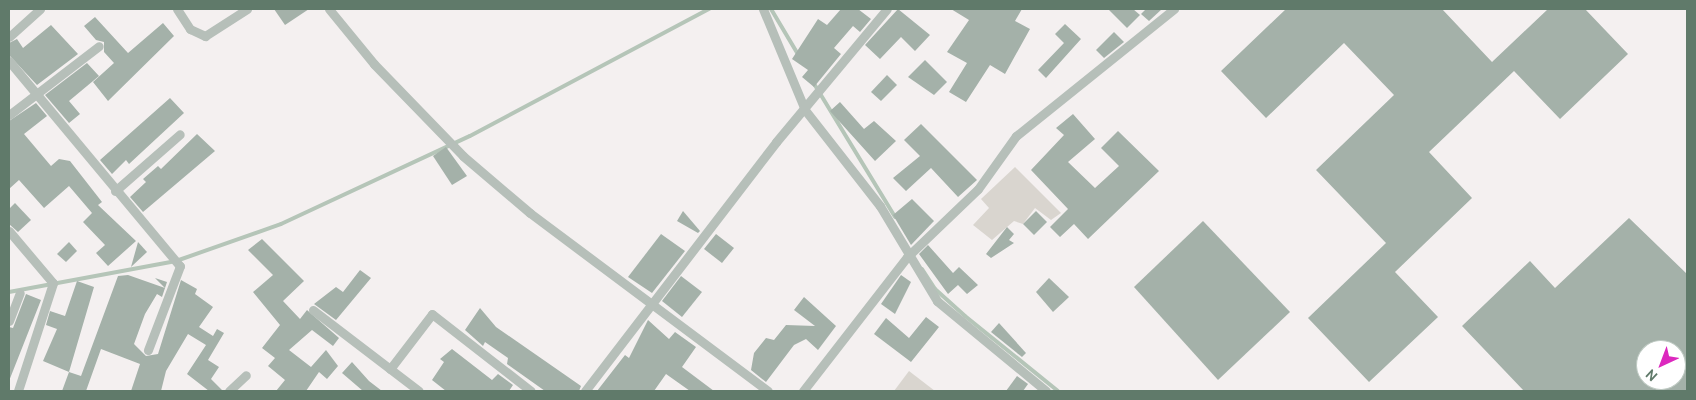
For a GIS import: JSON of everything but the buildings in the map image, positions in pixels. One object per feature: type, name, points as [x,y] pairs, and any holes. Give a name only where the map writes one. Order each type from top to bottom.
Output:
[{"type":"street","points":[[9,37],[40,9]]},
{"type":"street","points":[[177,9],[190,29],[205,36],[247,9]]},
{"type":"street","points":[[329,9],[374,64],[463,156],[530,213],[652,302],[768,391]]},
{"type":"street","points":[[763,9],[805,110],[880,206],[907,257],[951,316],[1046,391]]},
{"type":"street","points":[[585,391],[652,302],[887,9]]},
{"type":"street","points":[[803,391],[907,257],[978,189],[1016,136],[1174,9]]},
{"type":"street","points":[[9,115],[100,46]]},
{"type":"street","points":[[9,61],[115,191],[180,266],[148,350]]},
{"type":"street","points":[[115,191],[180,134]]},
{"type":"street","points":[[9,231],[53,283],[18,391]]},
{"type":"street","points":[[9,321],[20,292]]},
{"type":"street","points":[[313,310],[419,391]]},
{"type":"street","points":[[390,370],[432,314],[531,391]]},
{"type":"street","points":[[229,391],[246,375]]},
{"type":"shaded area","points":[[1015,167],[1061,213],[1051,220],[1035,208],[1023,224],[1014,221],[992,240],[973,225],[989,208],[981,199]]},
{"type":"shaded area","points":[[909,371],[935,391],[894,391]]},
{"type":"waterway","points":[[9,292],[176,261],[281,224],[470,136],[709,9]]},
{"type":"waterway","points":[[771,9],[799,56]]},
{"type":"waterway","points":[[813,82],[895,217]]},
{"type":"waterway","points":[[922,269],[935,289],[965,316],[1058,391]]}]
